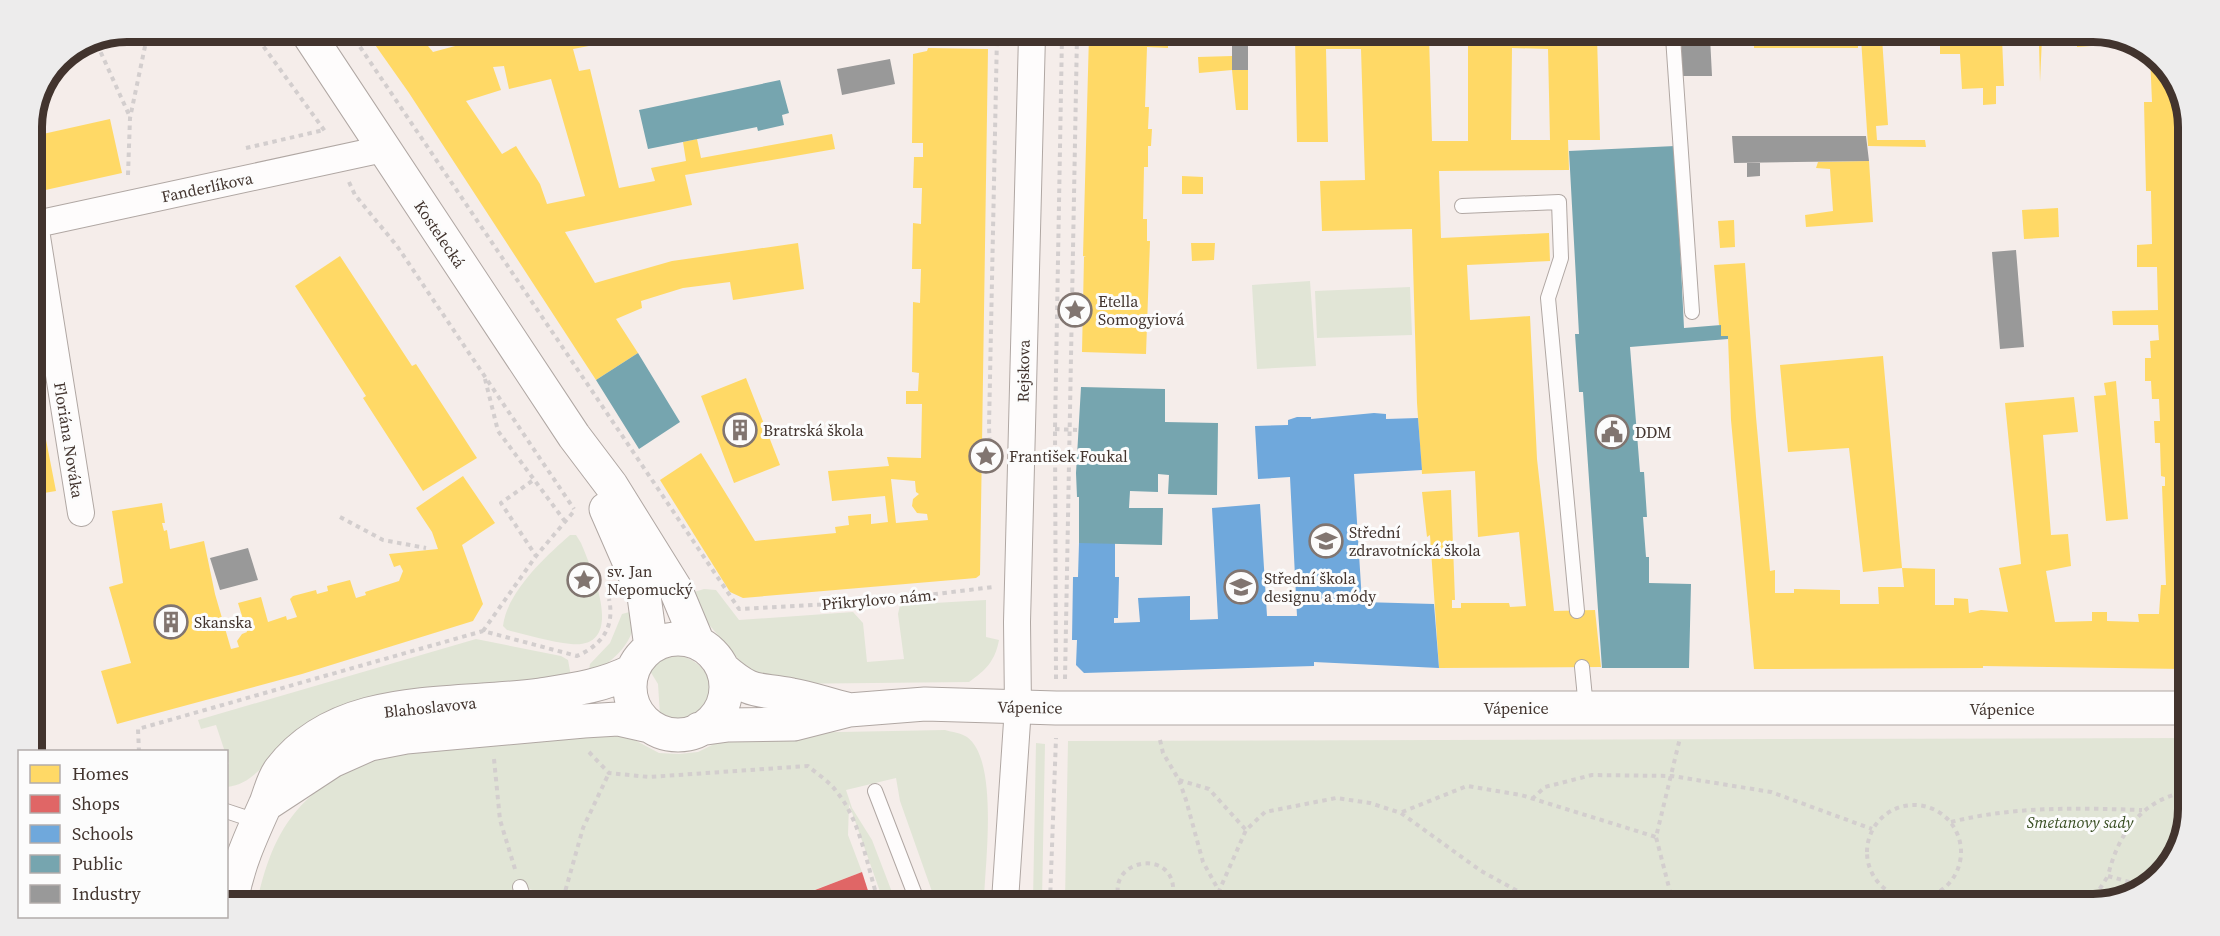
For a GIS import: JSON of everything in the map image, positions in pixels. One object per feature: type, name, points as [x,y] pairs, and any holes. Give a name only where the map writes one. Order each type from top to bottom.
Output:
[{"type":"main road","name":"Kostelecká","points":[[313,42],[574,436],[611,485],[675,588],[698,643]]},
{"type":"main road","name":"Kostelecká","points":[[574,436],[644,596],[641,659]]},
{"type":"main road","points":[[680,639],[698,643],[714,656],[723,669],[726,685],[723,701],[716,715],[699,729],[685,734],[670,734],[649,726],[638,715],[629,686],[641,659],[664,641],[680,639]]},
{"type":"main road","name":"Blahoslavova","points":[[233,894],[247,844],[249,812],[297,751],[323,733],[354,717],[400,707],[526,697],[587,687],[641,659]]},
{"type":"main road","name":"Vápenice","points":[[723,669],[741,685],[762,693],[791,694],[849,710]]},
{"type":"main road","name":"Vápenice","points":[[699,729],[728,725],[794,724],[849,710],[925,704],[1018,707],[2178,708]]},
{"type":"main road","name":"Blahoslavova","points":[[249,812],[332,761],[370,744],[397,739],[584,721],[618,719],[649,726]]},
{"type":"street","name":"Rejskova","points":[[1005,894],[1018,707],[1017,622],[1032,42]]},
{"type":"street","name":"Fanderlíkova","points":[[42,223],[383,149]]},
{"type":"street","name":"Floriána Nováka","points":[[42,279],[81,513]]},
{"type":"lane","points":[[1673,42],[1692,312]]},
{"type":"lane","points":[[1462,206],[1559,202],[1561,258],[1548,298],[1577,610]]},
{"type":"lane","points":[[1582,667],[1586,708]]},
{"type":"lane","points":[[875,791],[915,894]]},
{"type":"path","points":[[128,175],[130,118],[146,42]]},
{"type":"path","points":[[261,42],[324,130],[355,195],[397,246],[580,519]]},
{"type":"path","name":"Přikrylovo nám.","points":[[358,42],[739,609],[871,602],[997,586],[997,597]]},
{"type":"path","points":[[991,473],[989,427],[997,42]]},
{"type":"path","points":[[1056,681],[1055,429],[1062,42]]},
{"type":"path","points":[[1065,681],[1077,42]]},
{"type":"path","points":[[98,47],[130,118]]},
{"type":"path","points":[[484,375],[498,431],[532,481],[564,520]]},
{"type":"path","points":[[1055,429],[1077,430]]},
{"type":"path","points":[[532,481],[501,503],[536,556]]},
{"type":"path","points":[[483,631],[536,556],[564,520],[575,510]]},
{"type":"path","points":[[339,517],[383,540],[426,548]]},
{"type":"path","points":[[139,750],[138,729],[483,631],[577,656],[600,642],[610,628],[608,595]]},
{"type":"path","points":[[1671,894],[1656,837],[1681,734]]},
{"type":"path","points":[[1159,735],[1163,753],[1179,780],[1203,862],[1220,894]]},
{"type":"path","points":[[1050,894],[1056,736]]},
{"type":"path","points":[[493,749],[500,820],[522,893]]},
{"type":"path","points":[[588,751],[609,773],[649,777],[808,766],[836,790],[845,803],[876,894]]},
{"type":"path","points":[[564,894],[583,828],[609,773]]},
{"type":"path","points":[[1532,799],[1545,787],[1592,776],[1672,776],[1771,792],[1872,829]]},
{"type":"path","points":[[1179,780],[1209,789],[1246,830]]},
{"type":"path","points":[[1401,813],[1467,786],[1532,799],[1656,837]]},
{"type":"path","points":[[1951,822],[1989,812],[2037,807],[2142,810],[2178,795]]},
{"type":"path","points":[[1219,891],[1246,830],[1265,812],[1336,798],[1370,803],[1401,813],[1481,871],[1523,894]]},
{"type":"path","points":[[1893,894],[1879,884],[1871,872],[1866,858],[1867,843],[1872,829],[1881,817],[1894,808],[1910,804],[1940,811],[1951,822],[1959,836],[1961,852],[1959,868],[1950,881],[1933,894]]},
{"type":"path","points":[[2097,894],[2108,876],[2113,853],[2142,810]]},
{"type":"path","points":[[1119,894],[1118,887],[1121,878],[1134,865],[1144,863],[1153,863],[1169,874],[1174,894]]},
{"type":"path","points":[[2108,876],[2134,883]]},
{"type":"green space","points":[[1310,281],[1316,366],[1257,369],[1252,285]]},
{"type":"green space","points":[[1410,287],[1412,335],[1317,338],[1315,291]]},
{"type":"green space","points":[[570,535],[576,535],[581,543],[597,587],[602,621],[598,634],[588,642],[571,644],[507,630],[503,626],[506,613],[519,588],[539,564]]},
{"type":"green space","points":[[704,589],[716,590],[739,620],[853,612],[863,623],[867,662],[904,659],[898,614],[900,605],[986,600],[986,637],[999,640],[989,664],[969,682],[776,684],[743,665],[706,621],[691,593]]},
{"type":"green space","points":[[637,610],[628,641],[607,663],[588,676],[590,664],[610,643],[622,614]]},
{"type":"green space","points":[[476,639],[561,656],[568,660],[572,682],[264,766],[247,780],[228,787],[228,750],[224,750],[216,725],[201,729],[198,720]]},
{"type":"green space","points":[[677,655],[695,662],[705,673],[710,686],[708,698],[701,710],[691,717],[677,720],[660,715],[658,684],[650,671],[660,660]]},
{"type":"green space","points":[[616,730],[659,753],[679,754],[698,752],[734,734],[945,730],[967,737],[977,749],[983,767],[988,814],[984,894],[933,894],[900,801],[896,778],[846,790],[852,808],[872,840],[893,894],[881,894],[849,804],[848,835],[862,872],[804,894],[538,894],[537,891],[520,887],[505,894],[259,894],[273,849],[295,812],[327,783],[371,758]]},
{"type":"green space","name":"Smetanovy sady","points":[[2178,738],[2178,809],[2172,841],[2157,865],[2149,873],[2120,889],[2093,894],[1065,894],[1068,741]]},
{"type":"green space","points":[[1036,743],[1045,744],[1042,894],[1033,894]]},
{"type":"building: Homes","points":[[373,42],[425,42],[433,52],[470,42],[594,42],[594,45],[573,49],[579,71],[590,69],[619,188],[655,181],[651,168],[686,161],[683,142],[697,139],[701,158],[832,134],[835,149],[685,175],[692,205],[565,232],[595,283],[672,261],[798,243],[804,289],[733,300],[730,282],[683,288],[641,301],[642,308],[616,319],[638,353],[596,380],[409,93]],"holes":[[[504,66],[509,89],[551,79],[585,196],[547,204],[540,184],[516,146],[502,154],[466,101],[501,90],[493,67]]]},
{"type":"building: Homes","points":[[1089,42],[1168,42],[1168,48],[1147,47],[1145,107],[1149,107],[1148,129],[1152,129],[1151,146],[1148,146],[1148,167],[1144,167],[1143,219],[1147,219],[1147,241],[1150,241],[1146,354],[1082,352],[1084,257],[1086,257],[1083,256]]},
{"type":"building: Homes","points":[[1295,42],[1429,42],[1432,141],[1468,141],[1468,42],[1597,42],[1600,140],[1568,140],[1569,170],[1439,171],[1441,238],[1549,233],[1550,261],[1467,265],[1470,320],[1530,316],[1537,459],[1554,611],[1595,610],[1601,667],[1439,668],[1430,535],[1427,537],[1422,492],[1451,490],[1455,600],[1452,600],[1452,608],[1461,608],[1461,603],[1509,603],[1510,607],[1526,606],[1519,532],[1478,537],[1475,471],[1422,474],[1417,403],[1412,229],[1322,231],[1320,181],[1365,180],[1361,49],[1326,49],[1328,142],[1297,142]],"holes":[[[1512,48],[1548,49],[1550,140],[1511,140]]]},
{"type":"building: Homes","points":[[1754,42],[1858,42],[1858,48],[1754,48]]},
{"type":"building: Homes","points":[[1861,42],[1882,42],[1888,125],[1876,126],[1877,140],[1925,140],[1926,147],[1868,146]]},
{"type":"building: Homes","points":[[1921,42],[2002,42],[2004,86],[1996,86],[1996,104],[1983,105],[1983,88],[1962,89],[1960,54],[1940,54],[1940,45],[1921,45]]},
{"type":"building: Homes","points":[[2032,42],[2042,42],[2040,82],[2039,45],[2032,45]]},
{"type":"building: Homes","points":[[2077,42],[2091,42],[2091,46],[2077,47]]},
{"type":"building: Homes","points":[[928,48],[988,49],[980,575],[976,578],[743,598],[730,592],[660,480],[701,453],[755,541],[836,533],[835,527],[849,525],[848,516],[871,514],[871,524],[888,522],[885,496],[832,501],[828,471],[889,466],[887,457],[921,458],[922,404],[906,404],[906,391],[918,391],[919,373],[912,372],[913,302],[920,303],[921,269],[912,269],[913,223],[921,224],[922,188],[913,188],[914,157],[923,157],[923,143],[912,143],[913,54],[927,51]],"holes":[[[891,479],[915,481],[916,492],[919,494],[913,499],[912,506],[917,513],[927,514],[928,520],[896,523]]]},
{"type":"building: Homes","points":[[1232,56],[1232,70],[1199,73],[1198,57]]},
{"type":"building: Homes","points":[[2150,65],[2167,85],[2178,122],[2178,669],[1983,666],[1983,668],[1754,669],[1731,420],[1728,337],[1721,336],[1714,265],[1745,263],[1770,571],[1775,570],[1775,593],[1794,593],[1794,589],[1840,590],[1840,604],[1879,604],[1878,587],[1904,587],[1902,568],[1935,569],[1935,605],[1954,605],[1954,598],[1968,599],[1969,613],[1981,610],[2008,612],[1999,568],[2021,564],[2005,403],[2074,397],[2078,432],[2043,435],[2051,535],[2068,534],[2071,566],[2046,571],[2055,622],[2092,621],[2092,612],[2107,612],[2107,621],[2139,622],[2138,614],[2159,614],[2161,585],[2166,585],[2162,486],[2165,486],[2165,477],[2161,476],[2160,443],[2155,443],[2154,421],[2160,421],[2159,399],[2152,399],[2151,381],[2145,381],[2145,358],[2151,358],[2150,341],[2159,340],[2158,325],[2113,325],[2112,311],[2158,310],[2157,267],[2137,267],[2137,245],[2152,244],[2151,191],[2146,191],[2144,102],[2152,102]]},
{"type":"building: Homes","points":[[1232,70],[1248,70],[1248,110],[1236,110]]},
{"type":"building: Homes","points":[[110,119],[122,173],[42,191],[42,134]]},
{"type":"building: Homes","points":[[1869,161],[1873,222],[1806,227],[1805,215],[1833,211],[1830,169],[1816,168],[1818,162]]},
{"type":"building: Homes","points":[[1182,176],[1203,177],[1203,194],[1182,194]]},
{"type":"building: Homes","points":[[2058,208],[2059,237],[2024,239],[2022,210]]},
{"type":"building: Homes","points":[[1734,220],[1735,247],[1720,248],[1718,221]]},
{"type":"building: Homes","points":[[1191,243],[1215,243],[1214,260],[1192,261]]},
{"type":"building: Homes","points":[[340,256],[412,366],[416,364],[477,458],[423,491],[363,398],[366,396],[295,286]]},
{"type":"building: Homes","points":[[1883,356],[1902,568],[1863,572],[1849,448],[1788,452],[1780,365]]},
{"type":"building: Homes","name":"Bratrská škola","points":[[746,378],[780,465],[734,483],[701,396]]},
{"type":"building: Homes","points":[[2116,381],[2128,519],[2106,521],[2094,396],[2106,395],[2104,383]]},
{"type":"building: Homes","points":[[42,419],[56,491],[42,493]]},
{"type":"building: Homes","points":[[463,476],[495,523],[462,545],[483,604],[473,621],[302,674],[117,724],[101,671],[131,663],[109,587],[123,583],[112,511],[162,503],[165,523],[162,523],[164,531],[167,530],[170,549],[204,541],[215,594],[231,649],[239,647],[237,641],[242,634],[247,632],[238,603],[261,597],[268,622],[286,616],[287,620],[297,617],[290,599],[293,596],[316,590],[317,594],[328,591],[327,586],[350,580],[356,598],[366,595],[365,592],[399,581],[403,571],[400,565],[394,567],[389,554],[438,549],[432,532],[416,508]]},
{"type":"building: Shops","points":[[862,872],[869,894],[805,894]]},
{"type":"building: Schools","points":[[1386,414],[1386,419],[1418,418],[1422,470],[1354,474],[1362,602],[1434,604],[1439,668],[1314,662],[1314,666],[1084,673],[1076,665],[1077,640],[1072,640],[1073,577],[1078,577],[1079,543],[1115,543],[1115,577],[1119,577],[1118,618],[1114,618],[1114,623],[1140,622],[1138,598],[1190,596],[1190,620],[1218,619],[1212,508],[1260,504],[1267,616],[1297,616],[1290,477],[1258,479],[1255,426],[1288,425],[1288,420],[1297,417],[1311,417],[1311,419]]},
{"type":"building: Public","points":[[780,80],[789,113],[782,115],[784,125],[758,131],[757,127],[648,149],[639,110]]},
{"type":"building: Public","name":"DDM","points":[[1675,146],[1684,328],[1721,325],[1721,336],[1728,336],[1728,339],[1630,347],[1640,472],[1644,472],[1647,517],[1643,517],[1646,557],[1649,557],[1649,583],[1691,584],[1689,668],[1602,668],[1583,392],[1579,392],[1575,334],[1579,334],[1569,151]]},
{"type":"building: Public","points":[[638,353],[680,422],[639,449],[596,380]]},
{"type":"building: Public","points":[[1081,387],[1165,389],[1165,422],[1218,423],[1217,495],[1168,494],[1169,475],[1158,474],[1158,492],[1130,491],[1129,508],[1163,508],[1162,545],[1079,543],[1079,497],[1077,497],[1076,473]]},
{"type":"building: Industry","points":[[1232,42],[1248,42],[1248,70],[1232,70]]},
{"type":"building: Industry","points":[[1681,42],[1710,42],[1712,76],[1682,76]]},
{"type":"building: Industry","points":[[890,59],[895,84],[842,95],[837,69]]},
{"type":"building: Industry","points":[[1732,136],[1866,136],[1869,161],[1734,163]]},
{"type":"building: Industry","points":[[1747,163],[1760,163],[1760,176],[1747,177]]},
{"type":"building: Industry","points":[[2016,250],[2024,347],[2000,349],[1992,252]]},
{"type":"building: Industry","points":[[248,548],[258,580],[220,590],[210,558]]},
{"type":"place","name":"Etella Somogyiová","points":[[1075,310]]},
{"type":"place","name":"Bratrská škola","points":[[740,430]]},
{"type":"place","name":"DDM","points":[[1612,432]]},
{"type":"place","name":"František Foukal","points":[[986,456]]},
{"type":"place","name":"Střední zdravotnícká škola","points":[[1326,541]]},
{"type":"place","name":"sv. Jan Nepomucký","points":[[584,580]]},
{"type":"place","name":"Střední škola designu a módy","points":[[1241,587]]},
{"type":"place","name":"Skanska","points":[[171,622]]}]
